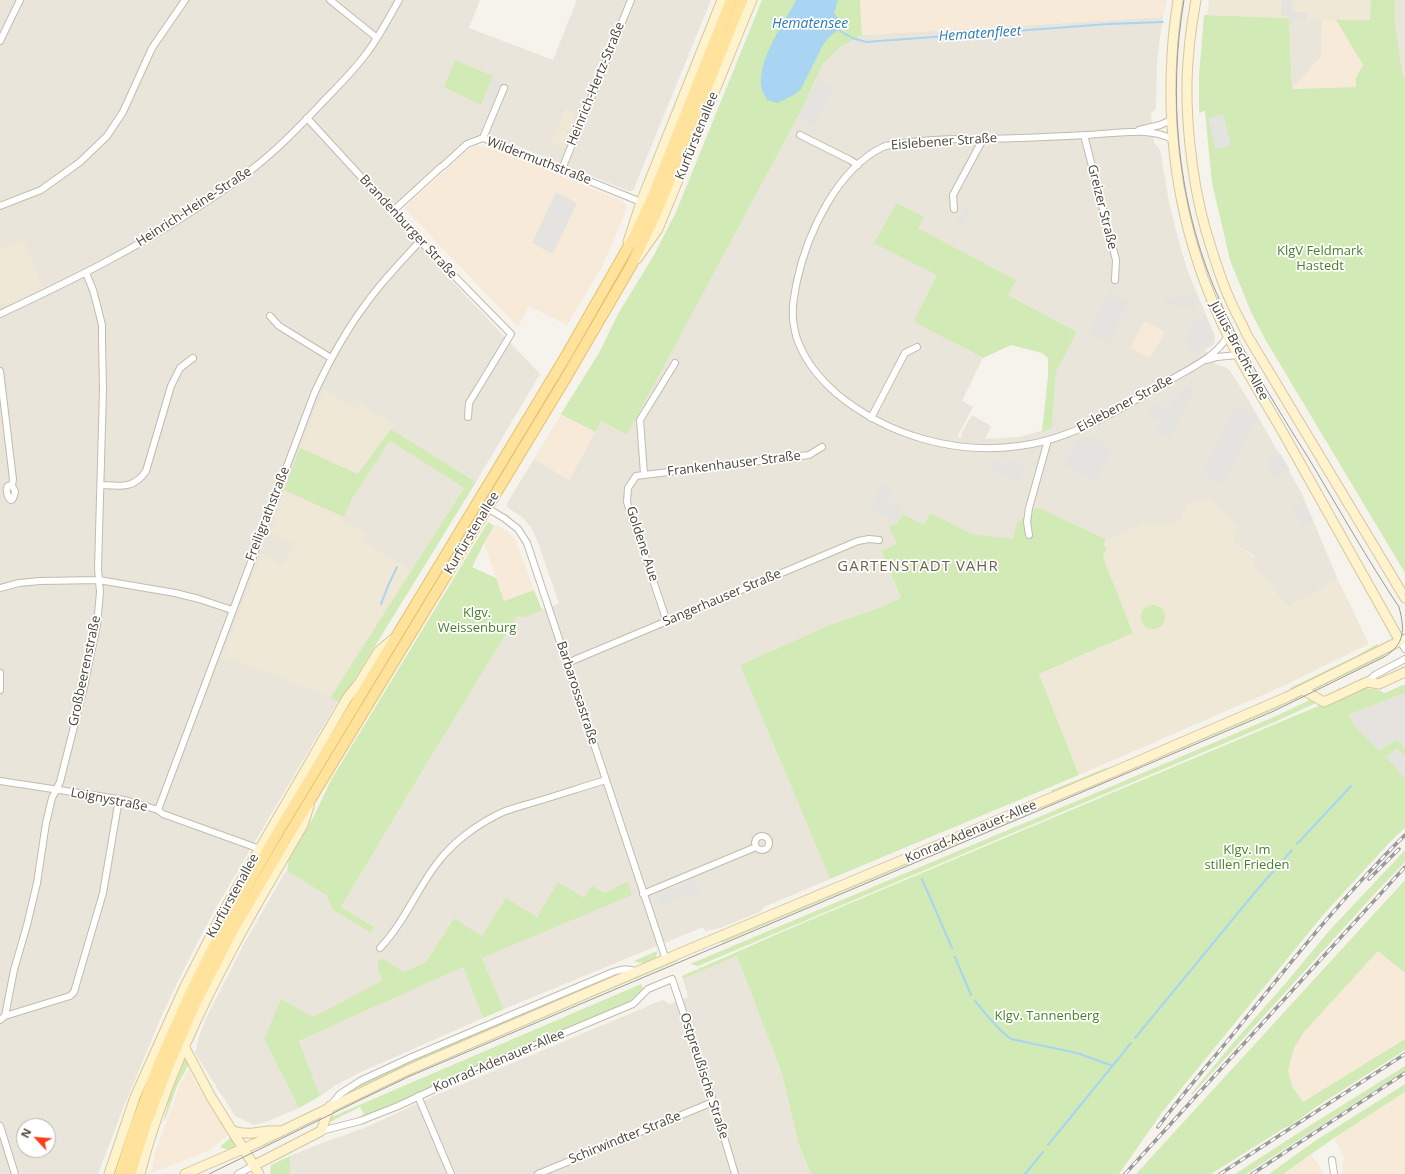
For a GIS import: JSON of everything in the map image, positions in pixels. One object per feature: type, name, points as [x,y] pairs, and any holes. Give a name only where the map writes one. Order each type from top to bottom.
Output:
[{"type":"main road","name":"Kurfürstenallee","points":[[623,257],[640,202],[722,0]]},
{"type":"main road","name":"Kurfürstenallee","points":[[120,1174],[146,1095],[189,1007],[224,926],[251,878],[395,638],[566,356],[634,237],[653,196],[731,0]]},
{"type":"main road","name":"Kurfürstenallee","points":[[130,1174],[155,1098],[189,1007],[311,799],[564,381],[631,266],[658,209],[742,0]]},
{"type":"main road","name":"Kurfürstenallee","points":[[631,266],[658,229],[752,0]]},
{"type":"main road","name":"Julius-Brecht-Allee","points":[[1178,0],[1173,32],[1170,89],[1172,139],[1177,184],[1188,232],[1200,270],[1213,304],[1238,355],[1402,639]]},
{"type":"main road","name":"Julius-Brecht-Allee","points":[[1196,0],[1188,52],[1187,94],[1190,137],[1198,195],[1206,230],[1218,267],[1230,299],[1247,335],[1405,598]]},
{"type":"main road","name":"Kurfürstenallee","points":[[109,1174],[135,1097],[181,994],[218,922],[347,698],[378,652],[395,638]]},
{"type":"main road","name":"Konrad-Adenauer-Allee","points":[[185,1174],[281,1131],[330,1106],[408,1070],[637,972],[1107,775],[1303,690],[1402,639]]},
{"type":"main road","points":[[1303,690],[1324,702],[1368,682],[1379,684],[1405,672]]},
{"type":"main road","name":"Kurfürstenallee","points":[[140,1174],[159,1110],[184,1046],[205,1000],[239,934],[303,825],[311,799]]},
{"type":"main road","points":[[184,1046],[211,1097],[259,1174]]},
{"type":"main road","points":[[321,1131],[330,1106]]},
{"type":"main road","points":[[232,1131],[247,1134],[258,1133],[269,1129],[281,1131]]},
{"type":"main road","name":"Konrad-Adenauer-Allee","points":[[253,1166],[321,1131]]},
{"type":"street","points":[[0,41],[20,0]]},
{"type":"street","points":[[0,206],[41,190],[80,162],[107,136],[123,112],[152,48],[185,0]]},
{"type":"street","points":[[330,0],[377,38]]},
{"type":"street","name":"Heinrich-Heine-Straße","points":[[0,314],[86,273],[171,225],[230,187],[252,170],[282,143],[346,77],[377,38],[399,0]]},
{"type":"street","name":"Heinrich-Hertz-Straße","points":[[562,169],[631,0]]},
{"type":"street","points":[[484,138],[504,88]]},
{"type":"street","name":"Brandenburger Straße","points":[[307,118],[420,241],[511,334],[470,403],[468,417]]},
{"type":"street","name":"Eislebener Straße","points":[[1133,132],[1171,120]]},
{"type":"street","name":"Eislebener Straße","points":[[1172,139],[1162,135],[1133,132],[914,141],[886,145],[858,165],[840,185],[819,218],[809,240],[799,273],[794,298],[793,325],[805,357],[814,371],[834,391],[853,406],[871,418],[904,433],[922,439],[977,448],[1018,446],[1048,440],[1103,418],[1204,361],[1223,344],[1228,336]]},
{"type":"street","points":[[800,135],[858,165]]},
{"type":"street","name":"Greizer Straße","points":[[1084,135],[1116,260],[1115,280]]},
{"type":"street","name":"Wildermuthstraße","points":[[393,211],[467,144],[484,138],[640,202]]},
{"type":"street","points":[[954,209],[953,195],[983,139]]},
{"type":"street","name":"Freiligrathstraße","points":[[158,810],[256,545],[314,394],[331,358],[368,301],[395,268],[420,241]]},
{"type":"street","name":"Großbeerenstraße","points":[[2,1018],[37,884],[46,823],[52,798],[60,782],[82,694],[97,625],[100,592],[99,580],[104,390],[102,325],[93,290],[86,273]]},
{"type":"street","points":[[270,316],[279,326],[331,358]]},
{"type":"street","points":[[871,418],[905,353],[917,347]]},
{"type":"street","name":"Eislebener Straße","points":[[1204,361],[1217,357],[1238,355]]},
{"type":"street","points":[[101,485],[124,486],[136,483],[142,478],[146,471],[171,386],[180,368],[193,358]]},
{"type":"street","points":[[644,474],[640,420],[675,363]]},
{"type":"street","points":[[0,371],[13,479],[12,486]]},
{"type":"street","points":[[1029,535],[1027,522],[1029,508],[1048,440]]},
{"type":"street","name":"Frankenhauser Straße","points":[[644,474],[808,455],[822,447]]},
{"type":"street","name":"Goldene Aue","points":[[644,474],[636,476],[628,488],[627,502],[667,622]]},
{"type":"street","name":"Barbarossastraße","points":[[487,508],[504,518],[518,529],[527,543],[666,960]]},
{"type":"street","name":"Sangerhauser Straße","points":[[567,663],[858,541],[869,539],[879,540]]},
{"type":"street","points":[[0,588],[19,583],[40,581],[99,580],[175,593],[232,610]]},
{"type":"street","name":"Julius-Brecht-Allee","points":[[1402,639],[1405,649]]},
{"type":"street","points":[[1368,682],[1375,675],[1405,659]]},
{"type":"street","points":[[0,673],[0,690]]},
{"type":"street","points":[[380,948],[389,939],[427,877],[439,861],[450,848],[463,838],[504,812],[606,780]]},
{"type":"street","name":"Loignystraße","points":[[0,781],[119,799],[158,810],[163,814],[260,849]]},
{"type":"street","points":[[2,1018],[70,996],[74,992],[103,893],[119,799]]},
{"type":"street","points":[[643,894],[756,847]]},
{"type":"street","name":"Konrad-Adenauer-Allee","points":[[321,1131],[360,1121],[471,1072],[633,1004],[648,989],[672,979]]},
{"type":"street","name":"Ostpreußische Straße","points":[[672,979],[713,1102],[735,1174]]},
{"type":"street","points":[[418,1096],[451,1174]]},
{"type":"street","name":"Schirwindter Straße","points":[[538,1174],[713,1102]]},
{"type":"street","points":[[0,1126],[15,1174]]},
{"type":"street","points":[[1332,1160],[1334,1174]]},
{"type":"street","name":"Konrad-Adenauer-Allee","points":[[238,1174],[253,1166]]},
{"type":"shaded area","points":[[0,0],[480,0],[469,28],[553,60],[577,0],[711,0],[633,191],[628,191],[510,143],[487,137],[465,143],[395,205],[395,217],[415,242],[540,374],[476,482],[391,429],[344,495],[344,517],[352,499],[390,441],[464,488],[332,697],[338,701],[214,911],[162,1015],[124,1106],[98,1174],[0,1174]]},
{"type":"shaded area","points":[[860,0],[1167,0],[1163,17],[862,35]]},
{"type":"shaded area","points":[[1209,0],[1371,0],[1371,20],[1289,21],[1287,18],[1207,15]]},
{"type":"shaded area","points":[[1281,0],[1292,0],[1293,11],[1307,13],[1307,20],[1289,21],[1288,17],[1281,15]]},
{"type":"shaded area","points":[[1395,0],[1405,0],[1405,78],[1402,72],[1395,22]]},
{"type":"shaded area","points":[[1163,17],[1157,61],[1156,109],[1151,113],[1154,142],[1160,150],[1169,202],[1188,272],[1215,336],[1213,345],[1205,350],[1216,364],[1229,369],[1249,401],[1302,494],[1338,580],[1288,607],[1252,564],[1255,556],[1234,544],[1188,504],[1178,523],[1144,523],[1108,540],[1037,507],[1013,539],[973,534],[930,513],[924,525],[897,544],[881,552],[901,598],[876,609],[829,625],[740,665],[830,879],[764,907],[760,912],[720,928],[705,931],[703,927],[504,1009],[482,958],[631,895],[628,882],[605,893],[584,898],[482,936],[454,918],[426,962],[404,972],[384,959],[377,965],[383,981],[313,1017],[281,1000],[264,1039],[299,1108],[266,1122],[254,1125],[235,1116],[195,1053],[206,1018],[245,942],[284,874],[287,871],[326,895],[333,910],[371,933],[374,927],[341,907],[517,616],[559,604],[538,542],[531,527],[522,517],[507,507],[507,503],[534,459],[569,480],[601,421],[627,435],[801,111],[823,64],[842,46],[862,35]],"holes":[[[897,203],[923,217],[918,228],[1015,280],[1008,295],[1077,332],[1056,372],[1052,428],[1019,437],[985,439],[991,426],[972,415],[961,434],[962,438],[957,437],[973,407],[962,401],[983,358],[961,347],[915,318],[937,275]]]},
{"type":"shaded area","points":[[1322,20],[1321,57],[1292,89],[1289,21]]},
{"type":"shaded area","points":[[1322,20],[1336,20],[1363,65],[1356,78],[1357,87],[1292,89],[1321,57]]},
{"type":"shaded area","points":[[494,80],[502,84],[492,107],[484,104]]},
{"type":"shaded area","points":[[818,80],[834,88],[815,126],[799,118]]},
{"type":"shaded area","points":[[565,109],[576,113],[569,131],[558,126]]},
{"type":"shaded area","points":[[1223,114],[1231,145],[1215,149],[1208,118]]},
{"type":"shaded area","points":[[557,128],[567,132],[566,134],[569,135],[564,148],[551,143]]},
{"type":"shaded area","points":[[477,146],[490,147],[501,151],[624,202],[627,208],[602,267],[567,325],[529,306],[518,327],[404,208],[470,148]]},
{"type":"shaded area","points":[[556,192],[577,203],[553,254],[532,243]]},
{"type":"shaded area","points":[[966,203],[972,206],[963,224],[957,221]]},
{"type":"shaded area","points":[[23,240],[44,288],[7,305],[3,305],[0,302],[0,250]]},
{"type":"shaded area","points":[[1109,292],[1128,301],[1108,344],[1088,335]]},
{"type":"shaded area","points":[[1195,296],[1196,308],[1166,305],[1166,299]]},
{"type":"shaded area","points":[[1205,316],[1214,335],[1210,337],[1212,341],[1197,352],[1194,348],[1191,352],[1187,348],[1189,344],[1185,340],[1193,322]]},
{"type":"shaded area","points":[[1144,321],[1165,332],[1150,358],[1130,348]]},
{"type":"shaded area","points":[[1185,386],[1194,390],[1169,439],[1155,432],[1161,421],[1149,415],[1154,404],[1167,409],[1174,395],[1179,397]]},
{"type":"shaded area","points":[[325,390],[355,409],[360,404],[394,424],[358,474],[300,448],[318,402]]},
{"type":"shaded area","points":[[1237,405],[1257,417],[1222,485],[1202,474]]},
{"type":"shaded area","points":[[561,414],[595,432],[569,480],[534,459]]},
{"type":"shaded area","points":[[1089,436],[1112,448],[1095,482],[1064,466],[1077,440]]},
{"type":"shaded area","points":[[1280,453],[1290,470],[1276,479],[1265,461]]},
{"type":"shaded area","points":[[995,459],[1007,465],[1010,459],[1026,466],[1017,483],[990,469]]},
{"type":"shaded area","points":[[884,482],[893,490],[888,500],[903,507],[896,522],[870,509]]},
{"type":"shaded area","points":[[284,490],[344,517],[342,520],[366,535],[363,541],[411,571],[331,697],[223,656],[262,554],[283,565],[294,544],[270,532]]},
{"type":"shaded area","points":[[1208,498],[1238,526],[1234,544],[1255,557],[1252,564],[1288,607],[1338,580],[1369,644],[1279,688],[1079,775],[1039,674],[1133,633],[1103,557],[1107,548],[1102,546],[1106,539],[1108,540],[1144,523],[1178,523],[1188,504]]},
{"type":"shaded area","points":[[1304,503],[1313,520],[1301,526],[1293,509]]},
{"type":"shaded area","points":[[498,525],[515,538],[534,590],[504,601],[484,543],[494,526]]},
{"type":"shaded area","points":[[1405,693],[1405,748],[1397,739],[1379,751],[1353,724],[1348,715]]},
{"type":"shaded area","points":[[1397,748],[1405,757],[1405,779],[1386,757]]},
{"type":"shaded area","points":[[695,880],[701,896],[692,900],[690,894],[660,907],[656,897]]},
{"type":"shaded area","points":[[1405,919],[1405,1039],[1303,1102],[1292,1086],[1288,1070],[1294,1048],[1304,1032]]},
{"type":"shaded area","points":[[737,956],[782,1074],[799,1145],[811,1174],[290,1174],[290,1156],[369,1126],[434,1096],[660,1001],[663,1000],[669,1004],[688,997],[683,979]]},
{"type":"shaded area","points":[[463,967],[483,1018],[361,1072],[336,1085],[320,1096],[299,1041]]},
{"type":"shaded area","points":[[189,1068],[197,1086],[228,1135],[208,1151],[151,1173],[155,1153],[179,1087]]},
{"type":"shaded area","points":[[1405,1092],[1405,1174],[1342,1174],[1344,1157],[1334,1138]]},
{"type":"shaded area","points":[[1311,1154],[1324,1174],[1283,1174]]},
{"type":"green space","points":[[762,0],[860,0],[862,35],[842,46],[823,64],[801,111],[627,435],[601,421],[595,432],[561,414],[599,353],[618,314],[654,255],[676,212]]},
{"type":"green space","name":"KlgV Feldmark Hastedt","points":[[1371,0],[1395,0],[1395,22],[1402,72],[1405,78],[1405,573],[1265,339],[1251,312],[1230,260],[1212,183],[1205,111],[1199,113],[1199,75],[1204,15],[1287,18],[1289,21],[1292,89],[1356,87],[1356,78],[1363,65],[1336,20],[1370,20]]},
{"type":"green space","points":[[455,60],[493,76],[481,105],[444,87]]},
{"type":"green space","points":[[897,203],[924,217],[918,228],[1016,280],[1008,295],[1077,332],[1056,372],[1052,428],[1042,432],[1048,376],[1048,358],[1042,353],[1011,345],[983,358],[916,323],[915,318],[937,275],[874,243]]},
{"type":"green space","points":[[391,429],[476,482],[340,703],[331,697],[464,488],[390,441],[352,499],[344,517],[284,490],[300,448],[358,474]]},
{"type":"green space","points":[[1037,507],[1106,539],[1103,546],[1107,548],[1103,557],[1133,633],[1039,674],[1079,775],[830,879],[740,665],[829,625],[876,609],[901,598],[881,551],[897,544],[889,526],[898,523],[902,514],[924,525],[930,513],[973,534],[1013,539],[1017,523]]},
{"type":"green space","name":"Klgv. Weissenburg","points":[[488,522],[494,526],[472,567],[496,578],[504,601],[534,590],[542,610],[525,617],[517,616],[341,907],[374,927],[371,933],[333,910],[326,895],[287,871],[289,857],[314,816],[331,780]]},
{"type":"green space","points":[[1153,605],[1162,608],[1165,617],[1162,626],[1153,629],[1144,626],[1141,617],[1144,608]]},
{"type":"green space","points":[[1377,644],[1378,646],[1374,649],[1291,690],[1290,688],[1356,656]]},
{"type":"green space","points":[[1383,654],[1385,656],[1312,691],[1309,689]]},
{"type":"green space","name":"Klgv. Tannenberg","points":[[1405,685],[1405,693],[1348,715],[1353,724],[1379,751],[1397,739],[1405,748],[1405,828],[1390,842],[1323,915],[1163,1111],[1119,1174],[811,1174],[799,1145],[782,1074],[737,956],[683,979],[682,976],[796,926],[1361,688],[1375,689],[1385,693]]},
{"type":"green space","points":[[1304,692],[1307,694],[1274,710],[722,943],[721,941],[1273,708]]},
{"type":"green space","points":[[1314,698],[1320,701],[1277,721],[698,966],[690,964],[1117,784],[1276,716]]},
{"type":"green space","points":[[1106,768],[1107,770],[1055,793],[1050,791]]},
{"type":"green space","points":[[1405,850],[1405,862],[1192,1095],[1191,1094],[1232,1044],[1329,931]]},
{"type":"green space","points":[[1405,880],[1405,973],[1378,951],[1304,1032],[1294,1048],[1288,1070],[1292,1086],[1303,1102],[1405,1039],[1405,1050],[1316,1107],[1290,1126],[1284,1128],[1211,1174],[1136,1174]]},
{"type":"green space","points":[[628,881],[632,895],[482,958],[504,1009],[483,1018],[463,967],[299,1041],[320,1096],[299,1108],[264,1039],[281,999],[313,1017],[382,981],[377,965],[380,959],[384,959],[404,972],[426,962],[454,918],[482,936],[506,898],[537,917],[558,882],[584,898],[592,886],[605,893]]},
{"type":"green space","points":[[657,951],[657,955],[653,961],[642,963],[634,961]]},
{"type":"green space","points":[[678,959],[678,961],[410,1075],[331,1111],[409,1073]]},
{"type":"green space","points":[[623,973],[349,1092],[362,1084],[406,1063],[613,975]]},
{"type":"green space","points":[[641,984],[643,988],[628,1003],[362,1117],[361,1116],[364,1114],[360,1107],[328,1123],[329,1118]]},
{"type":"green space","points":[[186,1057],[188,1066],[177,1086],[165,1120],[169,1098]]},
{"type":"green space","points":[[1405,1066],[1405,1071],[1246,1174],[1235,1174],[1306,1128]]},
{"type":"green space","points":[[1405,1084],[1405,1092],[1334,1138],[1283,1174],[1269,1174],[1315,1141]]},
{"type":"green space","points":[[231,1137],[237,1146],[228,1149],[220,1147]]},
{"type":"green space","points":[[290,1156],[290,1174],[270,1174],[271,1165]]},
{"type":"water","name":"Hematensee","points":[[796,0],[838,0],[834,13],[838,18],[838,30],[829,37],[823,45],[801,89],[794,95],[777,103],[767,100],[762,91],[761,74],[773,41]]},
{"type":"waterway","name":"Hematenfleet","points":[[837,29],[852,38],[866,42],[1109,24],[1163,22]]},
{"type":"waterway","points":[[381,604],[397,567]]},
{"type":"waterway","points":[[1297,844],[1351,786]]},
{"type":"waterway","points":[[1135,1038],[1256,891],[1292,850]]},
{"type":"waterway","points":[[922,879],[952,948]]},
{"type":"waterway","points":[[955,957],[971,995]]},
{"type":"waterway","points":[[975,1001],[996,1026],[1011,1039],[1077,1053],[1113,1066]]},
{"type":"waterway","points":[[1048,1145],[1131,1043]]},
{"type":"waterway","points":[[1025,1174],[1043,1152]]},
{"type":"tram line","points":[[209,1174],[410,1076],[1274,711],[1384,657],[1396,647],[1402,636],[1402,623],[1399,607],[1364,552],[1257,374],[1223,308],[1201,251],[1191,216],[1179,144],[1177,72],[1179,36],[1184,0]]},
{"type":"railway","points":[[1158,1127],[1321,926],[1383,857],[1405,835]]},
{"type":"railway","points":[[1369,879],[1399,849]]},
{"type":"railway","points":[[1125,1174],[1405,867]]},
{"type":"railway","points":[[1220,1174],[1405,1054]]},
{"type":"railway","points":[[1252,1174],[1405,1073]]},
{"type":"district","name":"GARTENSTADT VAHR","points":[[918,567]]},
{"type":"park label","name":"Klgv. Im stillen Frieden","points":[[1247,858]]}]
